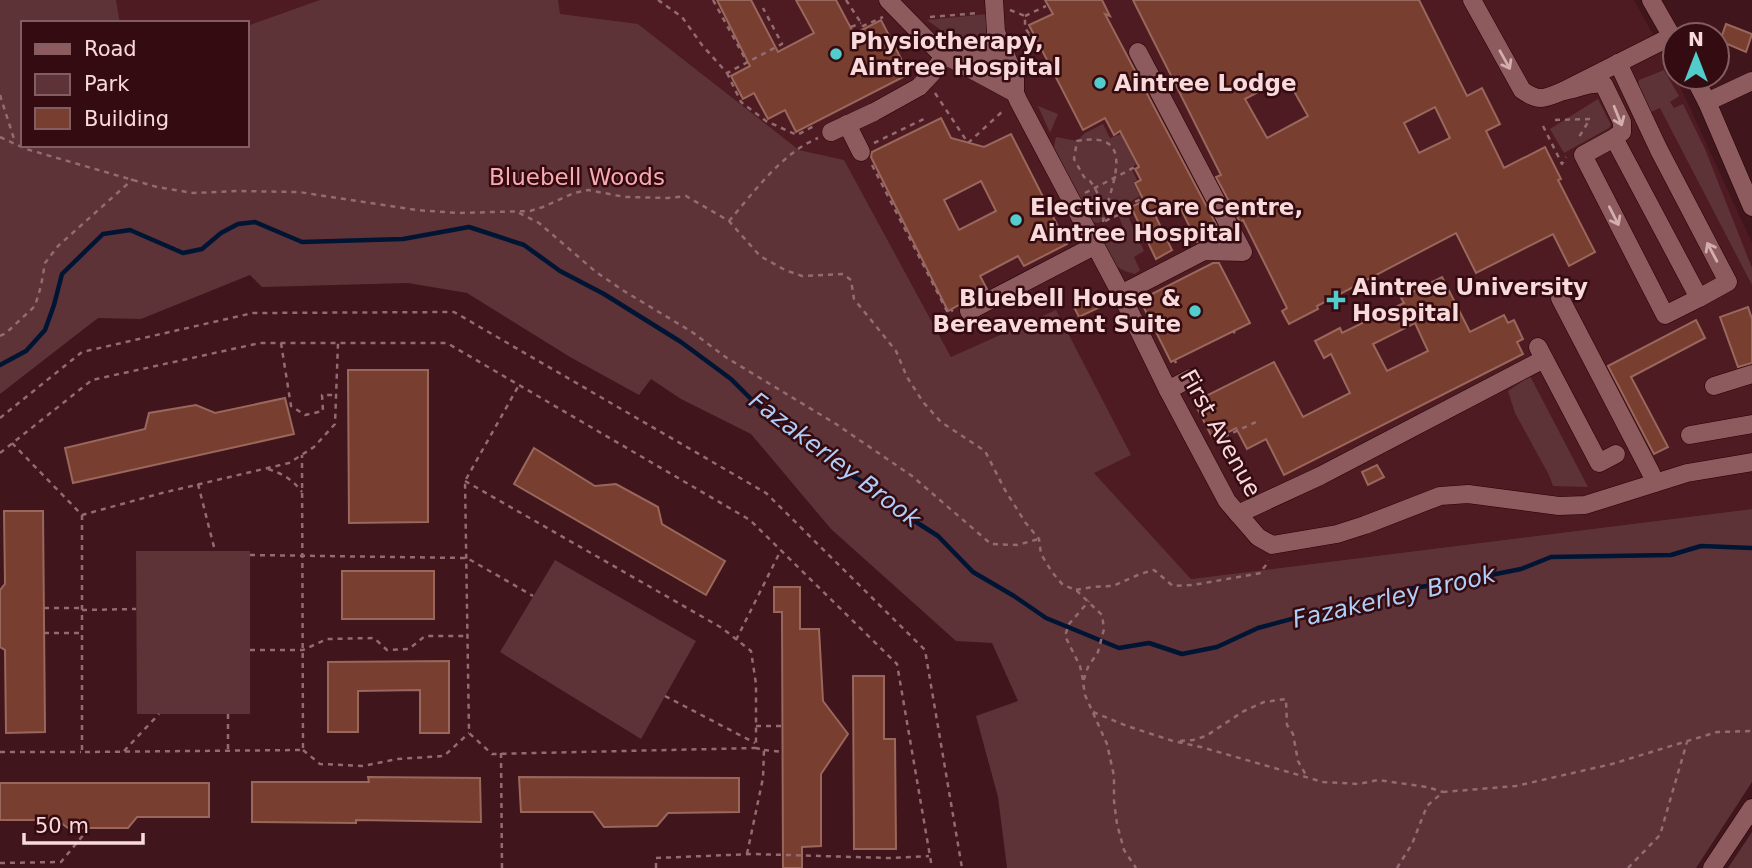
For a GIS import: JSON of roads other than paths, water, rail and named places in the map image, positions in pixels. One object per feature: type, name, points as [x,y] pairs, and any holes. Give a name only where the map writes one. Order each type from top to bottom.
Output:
[{"type":"street","points":[[888,0],[942,53],[993,81],[1013,98]]},
{"type":"street","points":[[1472,0],[1521,90],[1537,98],[1563,91],[1661,44]]},
{"type":"street","points":[[1651,0],[1663,21]]},
{"type":"street","name":"First Avenue","points":[[995,6],[996,32],[1010,47],[1015,77],[1013,98],[1121,294],[1168,390],[1227,500],[1258,537],[1272,545],[1337,534],[1440,496],[1468,494],[1559,506],[1585,505],[1655,483]]},
{"type":"street","points":[[942,53],[981,60],[992,56],[996,32]]},
{"type":"street","points":[[993,81],[1001,77],[1010,47]]},
{"type":"street","points":[[1121,294],[1204,251],[1243,252],[1138,52]]},
{"type":"street","points":[[868,152],[839,128],[919,87],[933,72],[942,53]]},
{"type":"street","points":[[1563,91],[1597,83],[1604,85],[1622,122],[1622,131],[1614,138],[1583,155],[1665,315],[1699,298],[1728,282],[1659,150],[1618,63]]},
{"type":"street","points":[[1707,102],[1752,82]]},
{"type":"street","points":[[1701,91],[1752,207]]},
{"type":"street","points":[[1614,138],[1699,298]]},
{"type":"street","points":[[965,309],[1094,246]]},
{"type":"street","points":[[1560,298],[1655,483],[1687,473],[1752,462]]},
{"type":"street","points":[[1238,514],[1320,476],[1541,353],[1599,463],[1616,454]]},
{"type":"street","points":[[1714,386],[1752,374]]},
{"type":"street","points":[[1168,390],[1191,377]]},
{"type":"street","points":[[1690,435],[1752,424]]},
{"type":"street","points":[[1712,868],[1752,808]]},
{"type":"waterway","name":"Fazakerley Brook","points":[[0,365],[26,351],[45,330],[62,274],[103,234],[130,230],[183,253],[202,249],[221,233],[238,224],[255,222],[302,242],[403,239],[469,227],[524,245],[560,271],[604,294],[681,342],[731,379],[758,406],[815,441],[850,475],[884,493],[905,515],[938,536],[973,572],[1046,618],[1119,648],[1149,643],[1182,654],[1217,647],[1258,628],[1396,591],[1521,569],[1551,557],[1671,555],[1701,546],[1752,548]]},
{"type":"place","name":"Physiotherapy, Aintree Hospital","points":[[836,54]]},
{"type":"place","name":"Aintree Lodge","points":[[1100,83]]},
{"type":"place","name":"Elective Care Centre, Aintree Hospital","points":[[1016,220]]},
{"type":"place","name":"Aintree University Hospital","points":[[1336,300]]},
{"type":"place","name":"Bluebell House & Bereavement Suite","points":[[1195,311]]},
{"type":"park label","name":"Bluebell Woods","points":[[577,177]]}]
